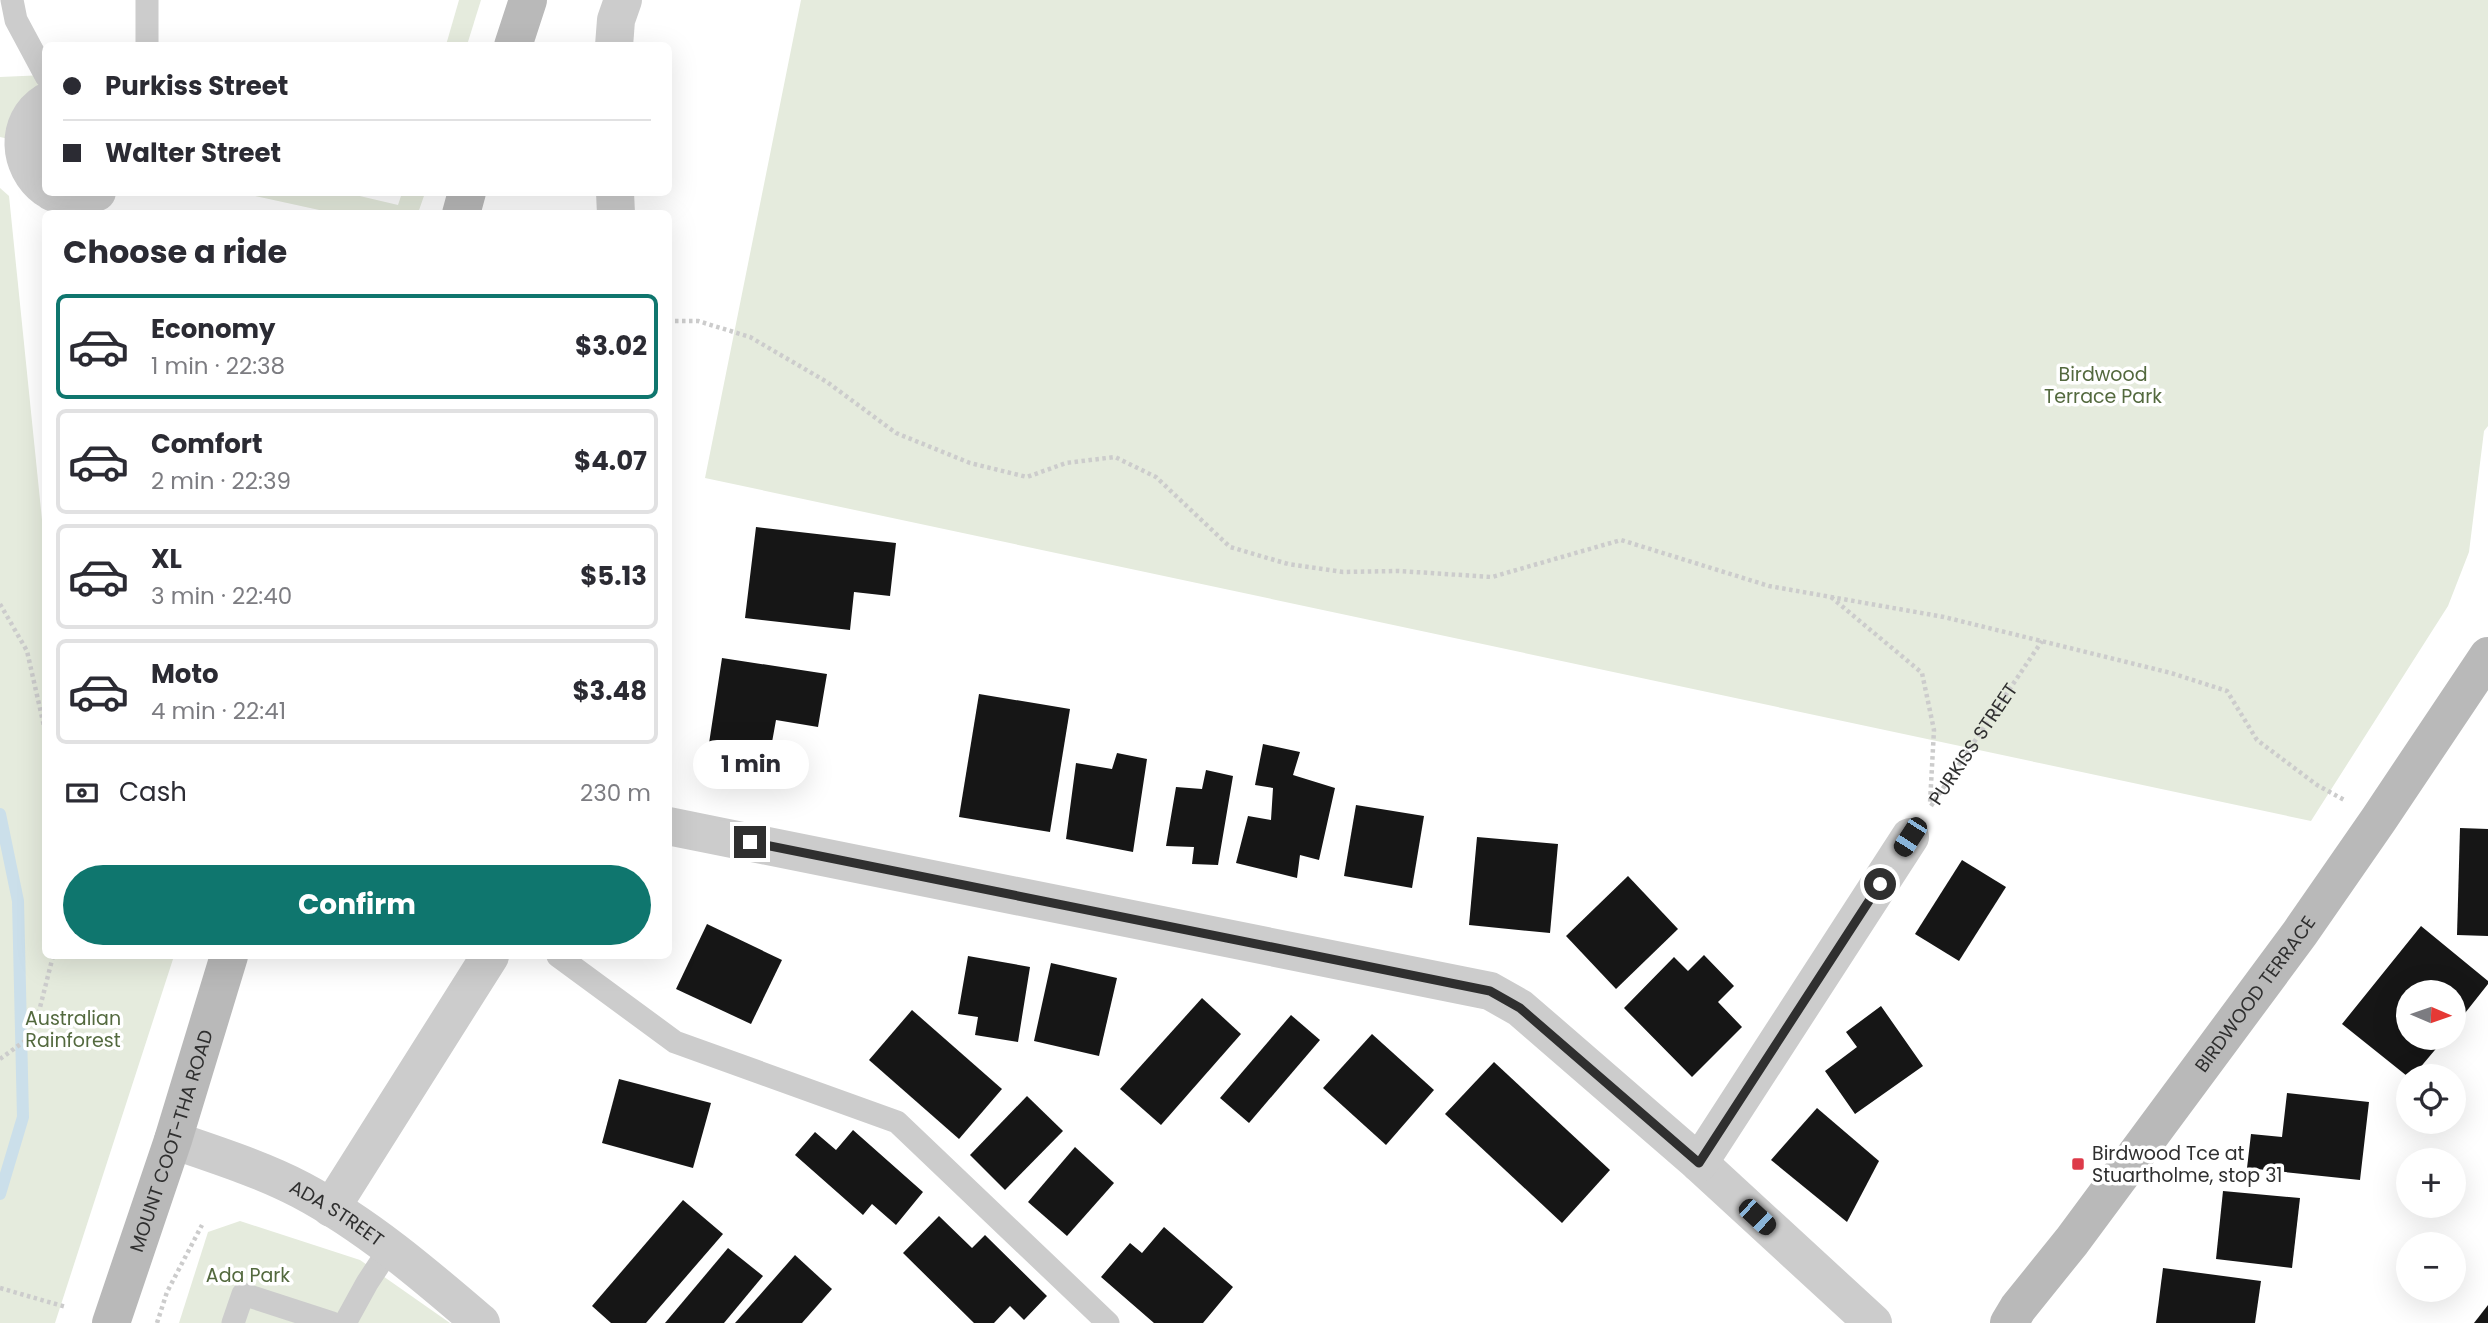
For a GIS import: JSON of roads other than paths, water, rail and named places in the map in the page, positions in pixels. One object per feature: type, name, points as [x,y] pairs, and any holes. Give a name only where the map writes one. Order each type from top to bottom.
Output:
[{"type":"main road","points":[[514,42],[528,0]]},
{"type":"main road","name":"BIRDWOOD TERRACE","points":[[2009,1323],[2300,933],[2379,819],[2487,654]]},
{"type":"main road","name":"MOUNT COOT-THA ROAD","points":[[111,1323],[173,1140],[228,959]]},
{"type":"street","points":[[614,42],[616,20],[623,0]]},
{"type":"street","points":[[42,106],[12,130],[23,150],[27,167],[36,181],[42,184]]},
{"type":"street","points":[[1699,1163],[1920,822]]},
{"type":"street","points":[[672,827],[1490,991],[1520,1008],[1699,1163],[1874,1323]]},
{"type":"street","points":[[331,1208],[488,959]]},
{"type":"street","name":"ADA STREET","points":[[173,1140],[234,1161],[301,1190],[390,1248],[474,1320]]},
{"type":"lane","points":[[12,0],[16,20],[42,69]]},
{"type":"lane","points":[[147,0],[147,42]]},
{"type":"lane","points":[[562,959],[675,1042],[897,1122],[1108,1323]]},
{"type":"lane","points":[[345,1323],[366,1283],[390,1248]]},
{"type":"lane","points":[[233,1323],[243,1294],[332,1323]]},
{"type":"waterway","points":[[0,814],[18,901],[23,1117],[0,1194]]},
{"type":"place","name":"Birdwood Tce at Stuartholme, stop 31","points":[[2078,1164]]},
{"type":"park label","name":"Birdwood Terrace Park","points":[[2103,385]]},
{"type":"park label","name":"Australian Rainforest","points":[[73,1029]]},
{"type":"park label","name":"Ada Park","points":[[248,1275]]}]
